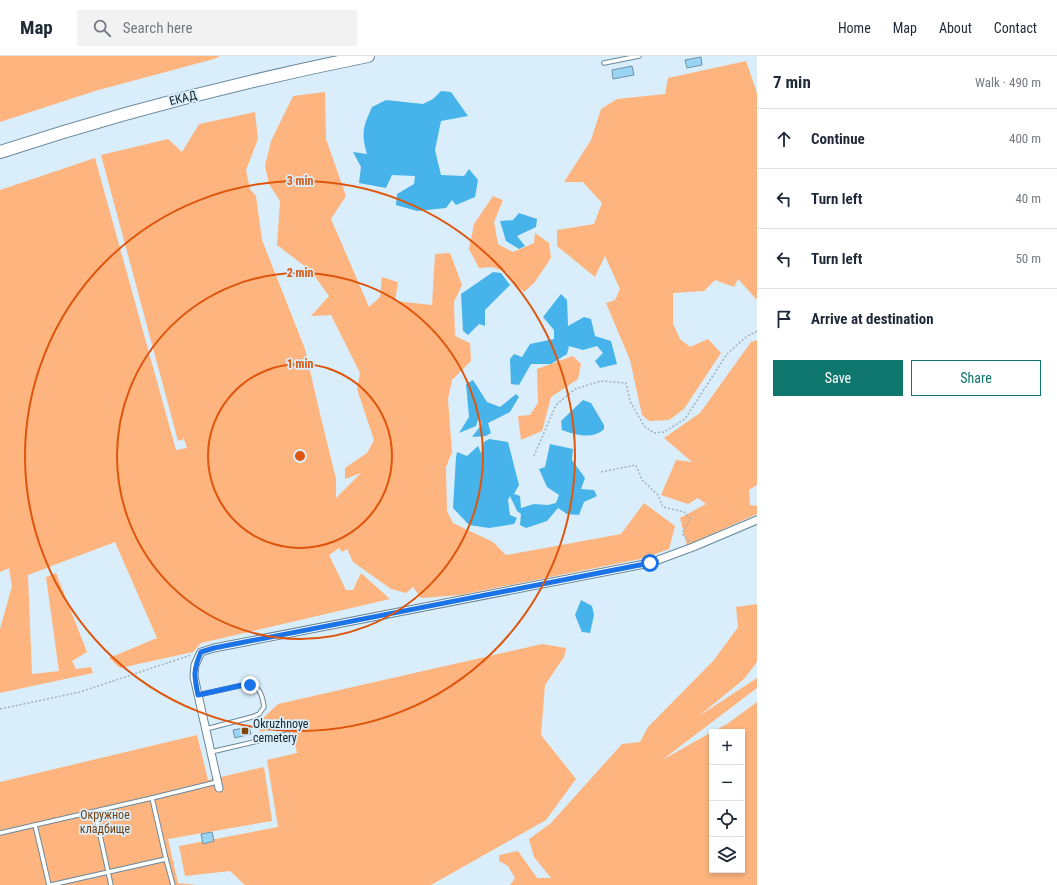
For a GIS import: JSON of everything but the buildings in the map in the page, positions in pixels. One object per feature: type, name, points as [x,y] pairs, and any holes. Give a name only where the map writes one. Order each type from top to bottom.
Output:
[{"type":"highway","name":"ЕКАД","points":[[0,152],[66,130],[147,107],[290,71],[368,56]]},
{"type":"street","points":[[218,785],[194,677],[195,665],[201,652],[214,648],[650,563],[757,520]]},
{"type":"lane","points":[[604,63],[639,56]]},
{"type":"lane","points":[[198,695],[243,685],[250,685],[258,688],[263,697],[264,707],[259,714],[206,729]]},
{"type":"lane","points":[[211,752],[288,734]]},
{"type":"lane","points":[[0,833],[152,798],[218,785]]},
{"type":"lane","points":[[152,798],[172,885]]},
{"type":"lane","points":[[95,812],[111,885]]},
{"type":"lane","points":[[35,825],[50,885],[166,859]]},
{"type":"path","points":[[534,456],[556,405],[575,389],[601,380],[626,383],[630,401],[644,426],[654,433],[664,432],[685,419],[727,354],[746,337],[757,331]]},
{"type":"path","points":[[601,472],[636,465],[642,480],[658,495],[663,507],[684,512],[691,519],[682,533],[693,547]]},
{"type":"path","points":[[0,708],[80,692],[201,652]]},
{"type":"green space","points":[[0,56],[220,56],[214,59],[95,91],[0,122]]},
{"type":"green space","points":[[746,61],[757,93],[757,300],[738,279],[734,287],[715,280],[704,291],[673,293],[673,324],[680,339],[690,347],[708,339],[721,353],[684,409],[669,420],[649,421],[642,415],[630,360],[606,303],[615,300],[620,289],[605,256],[595,277],[557,246],[557,230],[594,224],[602,203],[583,182],[564,182],[591,140],[601,109],[617,99],[665,94],[668,78]]},
{"type":"green space","points":[[325,92],[326,139],[346,196],[331,219],[369,307],[380,297],[382,277],[398,282],[395,301],[432,305],[435,254],[450,253],[462,285],[454,302],[455,336],[470,343],[471,361],[452,380],[448,399],[452,452],[446,467],[447,511],[453,523],[493,542],[506,555],[621,534],[644,503],[675,526],[669,549],[645,558],[460,595],[421,598],[413,587],[406,593],[391,589],[353,562],[347,549],[342,552],[339,548],[329,555],[346,590],[353,590],[361,573],[390,599],[201,643],[193,652],[120,668],[109,658],[157,638],[115,542],[28,575],[32,674],[59,671],[46,577],[56,573],[87,652],[72,661],[76,669],[91,667],[93,673],[0,693],[0,629],[12,586],[9,568],[0,572],[0,190],[95,158],[176,450],[187,448],[184,439],[178,441],[101,155],[168,139],[182,152],[199,124],[255,112],[258,139],[246,170],[250,189],[256,196],[262,240],[305,349],[336,479],[336,498],[361,473],[345,479],[345,468],[367,453],[374,440],[357,389],[360,373],[331,315],[311,316],[329,296],[311,271],[277,245],[280,201],[269,184],[265,166],[271,141],[293,96]]},
{"type":"green space","points":[[493,196],[503,200],[494,222],[498,244],[513,252],[534,243],[535,233],[549,243],[551,258],[534,283],[524,292],[514,283],[507,272],[492,267],[479,268],[469,249],[474,224]]},
{"type":"green space","points":[[757,340],[757,485],[749,490],[750,505],[757,506],[757,514],[687,545],[680,518],[706,504],[698,498],[688,504],[661,495],[676,460],[692,462],[664,438],[700,413],[751,342]]},
{"type":"green space","points":[[573,356],[581,364],[578,379],[551,397],[542,431],[521,440],[518,416],[530,415],[538,403],[537,369]]},
{"type":"green space","points":[[757,604],[757,662],[744,679],[699,716],[757,678],[757,688],[662,760],[709,734],[709,873],[745,873],[745,729],[718,729],[757,702],[757,885],[510,885],[515,878],[508,866],[499,861],[499,855],[518,851],[537,878],[551,878],[534,857],[529,839],[551,823],[622,744],[640,742],[648,727],[714,660],[738,627],[736,607]]},
{"type":"green space","points":[[542,644],[566,648],[564,657],[545,685],[541,735],[576,779],[546,820],[431,885],[245,885],[230,871],[185,876],[179,846],[278,827],[267,760],[297,753],[291,725],[260,732],[258,723],[278,704]]},
{"type":"green space","name":"Окружное кладбище","points":[[197,735],[208,780],[264,767],[272,821],[168,839],[178,883],[197,885],[0,885],[0,782]]},
{"type":"water","points":[[441,91],[451,92],[468,116],[441,121],[435,150],[441,175],[464,176],[469,169],[478,180],[475,197],[456,205],[452,200],[446,208],[417,211],[396,205],[397,194],[414,184],[415,176],[392,175],[386,188],[359,183],[361,167],[353,152],[367,154],[364,141],[364,130],[372,107],[386,100],[423,104],[433,99]]},
{"type":"water","points":[[519,213],[537,219],[536,227],[517,236],[525,246],[519,249],[506,241],[500,221],[513,220]]},
{"type":"water","points":[[493,272],[501,273],[510,285],[485,310],[485,326],[479,324],[468,335],[463,331],[461,294]]},
{"type":"water","points":[[561,294],[567,300],[568,326],[584,317],[591,319],[595,336],[611,341],[617,364],[600,368],[595,361],[603,353],[597,346],[583,350],[569,346],[567,354],[551,364],[531,364],[519,385],[511,384],[510,359],[514,354],[522,357],[530,344],[554,339],[554,330],[543,317]]},
{"type":"water","points":[[473,380],[487,402],[500,407],[516,394],[519,397],[510,412],[488,423],[491,433],[486,436],[472,437],[482,424],[479,417],[476,426],[459,433],[469,417],[466,384]]},
{"type":"water","points":[[583,400],[591,403],[604,425],[604,429],[595,434],[584,436],[572,434],[562,430],[561,421]]},
{"type":"water","points":[[489,439],[508,442],[519,485],[514,494],[520,496],[521,508],[534,504],[548,505],[556,503],[559,495],[547,487],[539,469],[545,467],[550,444],[573,449],[572,460],[585,478],[581,489],[594,490],[597,496],[584,502],[579,515],[567,514],[558,508],[547,521],[526,528],[520,525],[521,514],[517,511],[510,496],[508,500],[510,515],[517,518],[514,524],[489,528],[469,525],[453,508],[457,452],[467,456],[478,446],[481,453],[484,442]]},
{"type":"water","points":[[581,600],[592,606],[594,615],[590,633],[582,632],[575,615]]},
{"type":"place","name":"Okruzhnoye cemetery","points":[[245,731]]},
{"type":"route","points":[[250,685],[243,685],[198,695],[194,677],[195,665],[201,652],[214,648],[650,563]]}]
